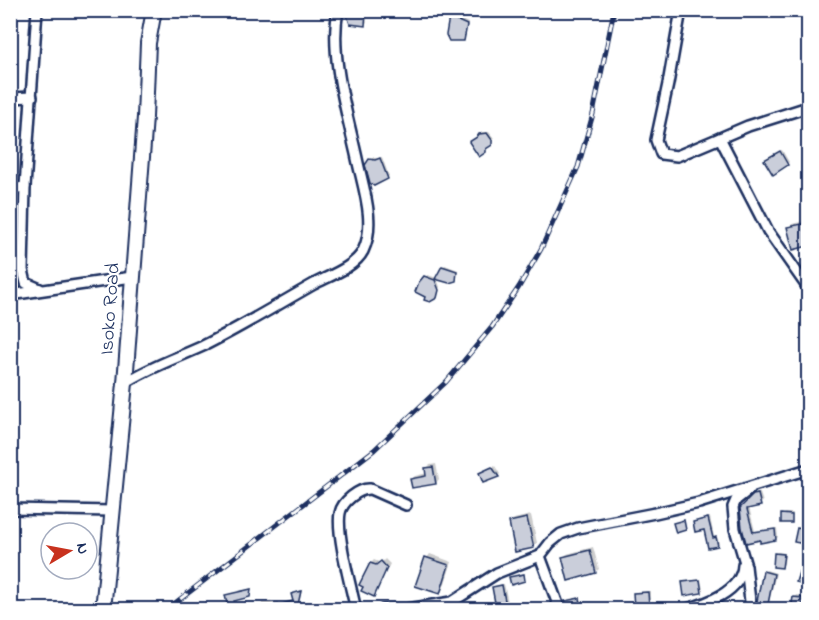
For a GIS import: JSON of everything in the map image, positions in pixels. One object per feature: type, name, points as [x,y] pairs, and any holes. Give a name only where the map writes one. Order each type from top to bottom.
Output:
[{"type":"street","points":[[38,10],[25,187],[24,277],[30,286],[40,290]]},
{"type":"street","name":"Isoko Road","points":[[103,609],[125,383],[145,117],[148,43],[154,10]]},
{"type":"street","points":[[125,383],[142,372],[201,347],[250,322],[346,266],[361,254],[369,232],[367,210],[336,46],[338,10]]},
{"type":"street","points":[[681,10],[656,140],[661,154],[672,157],[748,126],[808,106]]},
{"type":"street","points":[[10,98],[32,96]]},
{"type":"street","points":[[720,138],[768,231],[808,288]]},
{"type":"street","points":[[10,189],[25,187]]},
{"type":"street","points":[[10,295],[132,277]]},
{"type":"street","points":[[383,609],[453,606],[485,580],[540,556],[561,534],[578,528],[699,503],[808,469]]},
{"type":"street","points":[[751,609],[746,566],[735,530],[733,507],[736,500],[754,485]]},
{"type":"street","points":[[356,609],[341,534],[340,511],[364,488],[406,505]]},
{"type":"street","points":[[10,509],[112,511]]},
{"type":"street","points":[[540,556],[560,609]]},
{"type":"street","points":[[684,609],[710,600],[735,585],[742,571],[743,557]]},
{"type":"building","points":[[345,10],[366,10],[365,26],[350,24]]},
{"type":"building","points":[[449,17],[467,25],[464,41],[449,41],[446,35]]},
{"type":"building","points":[[487,133],[492,140],[492,145],[479,157],[469,142],[479,134]]},
{"type":"building","points":[[780,151],[788,165],[773,175],[764,160]]},
{"type":"building","points":[[380,158],[388,179],[374,186],[370,183],[365,165],[369,159]]},
{"type":"building","points":[[807,223],[808,246],[793,250],[787,227]]},
{"type":"building","points":[[442,266],[457,271],[456,281],[449,283],[435,279]]},
{"type":"building","points":[[424,276],[435,280],[439,290],[437,298],[430,302],[415,292]]},
{"type":"building","points":[[433,467],[436,484],[412,488],[410,479],[426,476],[425,468]]},
{"type":"building","points":[[492,467],[499,477],[483,483],[479,473]]},
{"type":"building","points":[[758,494],[761,506],[747,509],[753,532],[775,529],[776,540],[746,543],[740,508],[753,495]]},
{"type":"building","points":[[781,514],[792,515],[792,523],[781,523]]},
{"type":"building","points":[[527,518],[534,548],[515,552],[509,522]]},
{"type":"building","points":[[708,518],[713,538],[716,537],[718,546],[708,548],[704,530],[695,532],[693,522]]},
{"type":"building","points":[[684,520],[686,530],[676,533],[673,523]]},
{"type":"building","points":[[797,528],[807,530],[805,544],[794,542]]},
{"type":"building","points":[[590,550],[596,573],[568,581],[562,557]]},
{"type":"building","points":[[774,553],[784,554],[782,568],[773,567]]},
{"type":"building","points":[[425,557],[449,565],[440,594],[415,586]]},
{"type":"building","points":[[381,561],[387,568],[374,597],[361,591],[363,587],[359,585],[370,563],[376,565]]},
{"type":"building","points":[[800,569],[808,572],[804,584],[796,582]]},
{"type":"building","points":[[763,571],[774,574],[767,609],[758,609],[757,601]]},
{"type":"building","points":[[524,574],[525,581],[511,585],[509,577]]},
{"type":"building","points":[[700,580],[702,593],[684,596],[682,582]]},
{"type":"building","points":[[502,585],[506,606],[496,608],[492,587]]},
{"type":"building","points":[[251,589],[250,597],[234,601],[236,609],[228,609],[225,595]]},
{"type":"building","points":[[301,591],[297,609],[270,609],[270,607],[293,601],[291,594]]},
{"type":"building","points":[[648,592],[649,606],[634,607],[633,593]]},
{"type":"building","points":[[793,597],[803,598],[802,609],[791,609]]},
{"type":"building","points":[[580,598],[582,609],[567,609],[565,601]]},
{"type":"railway","points":[[166,610],[374,450],[446,382],[492,327],[541,249],[578,167],[593,114],[614,10]]}]
